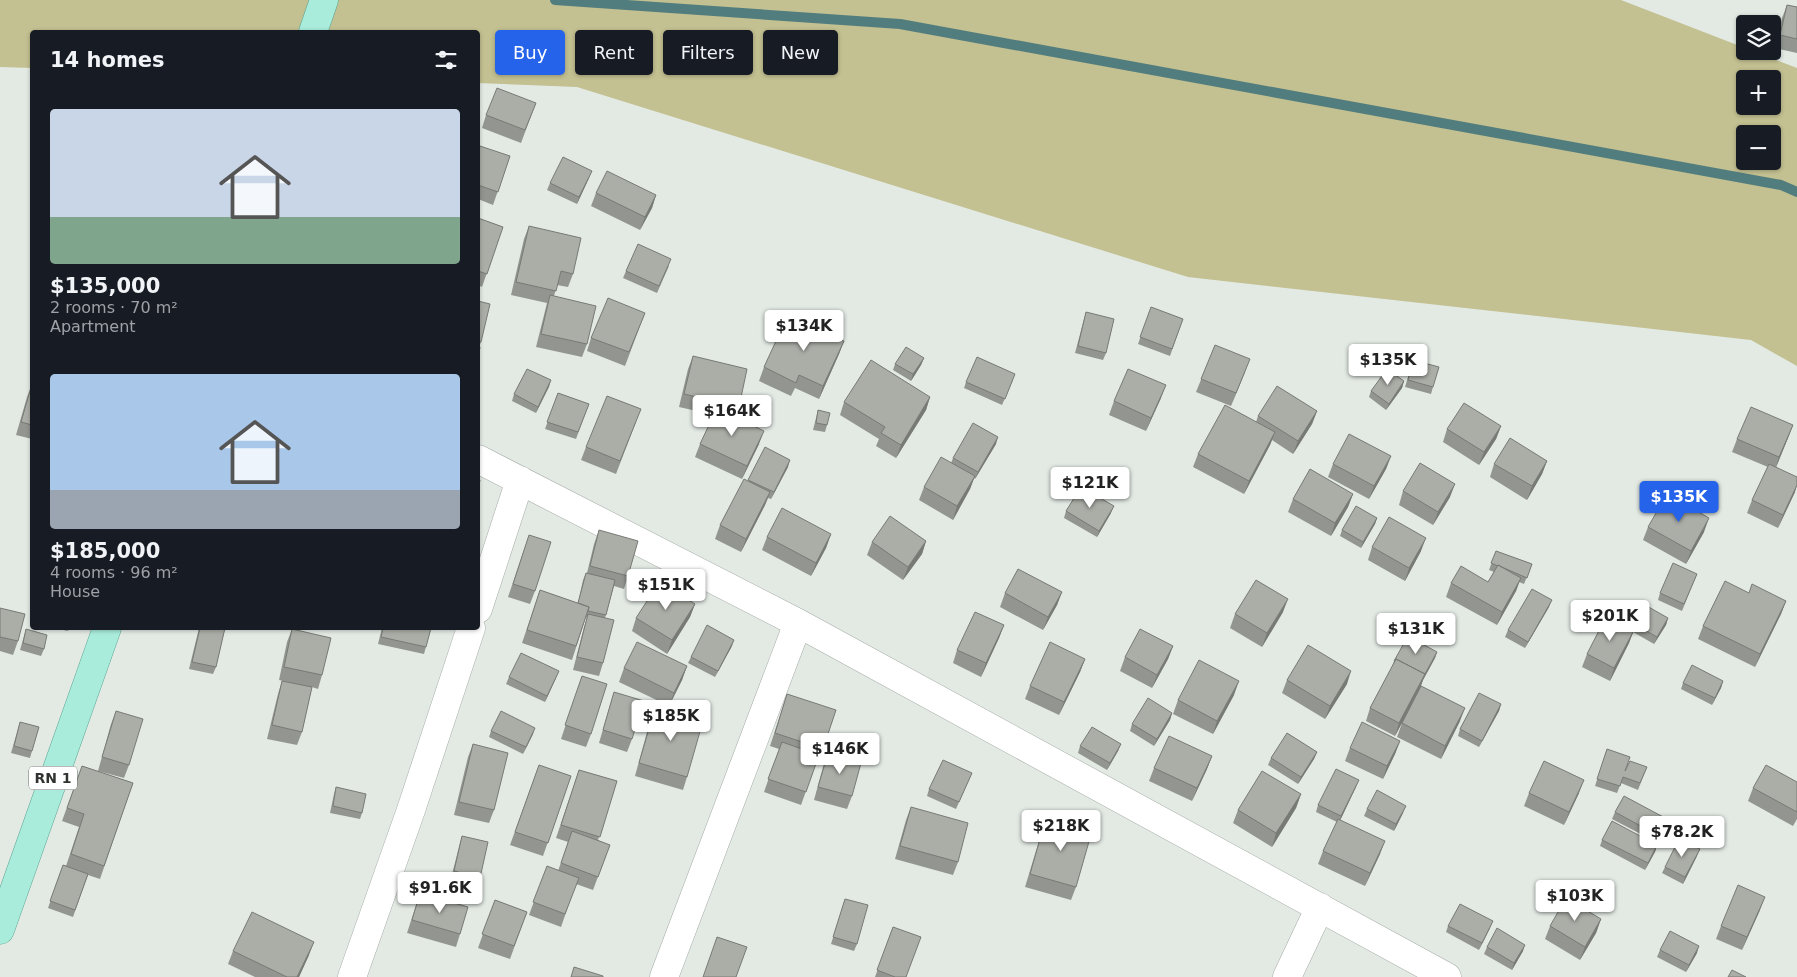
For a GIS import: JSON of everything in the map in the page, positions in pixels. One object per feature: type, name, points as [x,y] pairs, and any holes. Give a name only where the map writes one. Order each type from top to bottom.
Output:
[{"type":"main road","points":[[314,30],[324,0]]},
{"type":"main road","name":"RN 1","points":[[0,930],[106,630]]},
{"type":"street","points":[[480,461],[798,623],[1447,977]]},
{"type":"street","points":[[480,603],[520,480]]},
{"type":"street","points":[[664,977],[798,623]]},
{"type":"street","points":[[352,977],[411,810],[470,630]]},
{"type":"street","points":[[1287,977],[1320,907]]},
{"type":"shaded area","points":[[0,0],[1621,0],[1736,45],[1736,60],[1776,60],[1797,68],[1797,366],[1751,340],[1188,277],[577,87],[480,83],[480,30],[30,30],[30,68],[0,67]]},
{"type":"building","points":[[1787,5],[1797,7],[1797,39],[1781,35]]},
{"type":"building","points":[[497,88],[536,103],[525,130],[486,115]]},
{"type":"building","points":[[480,146],[510,156],[498,192],[480,186]]},
{"type":"building","points":[[563,157],[592,171],[579,197],[550,183]]},
{"type":"building","points":[[607,171],[656,195],[645,217],[596,193]]},
{"type":"building","points":[[480,219],[503,227],[487,274],[480,272]]},
{"type":"building","points":[[529,226],[581,238],[573,274],[561,271],[556,291],[516,282]]},
{"type":"building","points":[[638,244],[671,259],[659,286],[626,271]]},
{"type":"building","points":[[550,295],[596,306],[587,344],[541,334]]},
{"type":"building","points":[[608,298],[645,313],[629,352],[591,338]]},
{"type":"building","points":[[480,302],[490,304],[480,342]]},
{"type":"building","points":[[1151,307],[1183,319],[1172,349],[1140,337]]},
{"type":"building","points":[[1086,312],[1114,319],[1106,353],[1078,346]]},
{"type":"building","points":[[788,315],[844,341],[823,386],[799,375],[796,383],[764,367]]},
{"type":"building","points":[[1215,345],[1250,359],[1236,393],[1201,379]]},
{"type":"building","points":[[906,347],[924,358],[913,374],[895,364]]},
{"type":"building","points":[[693,356],[747,369],[739,407],[684,394]]},
{"type":"building","points":[[977,357],[1015,374],[1005,399],[966,382]]},
{"type":"building","points":[[871,360],[930,397],[901,445],[881,433],[885,427],[844,402]]},
{"type":"building","points":[[1413,360],[1439,367],[1433,387],[1408,380]]},
{"type":"building","points":[[527,369],[551,380],[538,407],[514,394]]},
{"type":"building","points":[[1128,369],[1166,385],[1151,418],[1114,401]]},
{"type":"building","points":[[1387,369],[1404,381],[1389,404],[1371,391]]},
{"type":"building","points":[[1277,386],[1317,411],[1298,441],[1258,416]]},
{"type":"building","points":[[30,391],[30,424],[21,422]]},
{"type":"building","points":[[558,393],[589,404],[578,432],[547,422]]},
{"type":"building","points":[[607,396],[641,409],[620,461],[586,447]]},
{"type":"building","points":[[1464,403],[1501,426],[1484,452],[1447,429]]},
{"type":"building","points":[[1225,405],[1275,432],[1249,481],[1198,454]]},
{"type":"building","points":[[1751,407],[1793,425],[1779,457],[1737,439]]},
{"type":"building","points":[[717,408],[764,431],[747,466],[700,444]]},
{"type":"building","points":[[818,410],[830,413],[827,425],[816,423]]},
{"type":"building","points":[[973,423],[998,437],[978,472],[953,458]]},
{"type":"building","points":[[1349,434],[1391,456],[1374,486],[1333,464]]},
{"type":"building","points":[[1510,438],[1547,461],[1532,486],[1494,464]]},
{"type":"building","points":[[765,447],[790,460],[774,492],[748,480]]},
{"type":"building","points":[[941,457],[975,476],[957,506],[924,487]]},
{"type":"building","points":[[1420,463],[1455,484],[1438,512],[1403,491]]},
{"type":"building","points":[[1769,464],[1797,477],[1797,485],[1783,515],[1752,500]]},
{"type":"building","points":[[1310,469],[1353,494],[1335,523],[1293,499]]},
{"type":"building","points":[[744,479],[770,492],[746,539],[720,525]]},
{"type":"building","points":[[1081,487],[1114,506],[1099,531],[1066,511]]},
{"type":"building","points":[[1667,494],[1709,518],[1691,551],[1648,527]]},
{"type":"building","points":[[1356,506],[1377,518],[1363,542],[1342,530]]},
{"type":"building","points":[[782,508],[831,534],[816,563],[767,537]]},
{"type":"building","points":[[890,516],[926,541],[908,567],[872,542]]},
{"type":"building","points":[[1389,517],[1426,538],[1409,568],[1372,547]]},
{"type":"building","points":[[599,530],[638,541],[628,576],[590,566]]},
{"type":"building","points":[[529,535],[551,542],[535,591],[513,584]]},
{"type":"building","points":[[1496,551],[1532,564],[1527,578],[1491,563]]},
{"type":"building","points":[[1673,563],[1697,574],[1684,604],[1660,593]]},
{"type":"building","points":[[1498,565],[1521,578],[1502,612],[1451,583],[1461,566],[1488,582]]},
{"type":"building","points":[[1018,569],[1062,592],[1048,617],[1005,593]]},
{"type":"building","points":[[586,573],[615,580],[606,615],[588,611],[589,607],[578,603]]},
{"type":"building","points":[[1256,580],[1288,599],[1267,633],[1235,614]]},
{"type":"building","points":[[660,581],[695,604],[672,640],[636,618]]},
{"type":"building","points":[[1725,581],[1749,593],[1752,584],[1786,601],[1760,654],[1703,626]]},
{"type":"building","points":[[1532,589],[1552,600],[1528,642],[1508,630]]},
{"type":"building","points":[[540,590],[589,607],[576,646],[527,630]]},
{"type":"building","points":[[1638,601],[1668,618],[1657,637],[1627,620]]},
{"type":"building","points":[[0,608],[25,614],[18,641],[0,637]]},
{"type":"building","points":[[975,612],[1004,625],[986,663],[957,650]]},
{"type":"building","points":[[588,614],[614,620],[603,663],[577,657]]},
{"type":"building","points":[[1607,615],[1634,630],[1614,668],[1587,654]]},
{"type":"building","points":[[707,625],[734,640],[718,671],[691,657]]},
{"type":"building","points":[[26,629],[47,635],[44,649],[23,643]]},
{"type":"building","points":[[1140,629],[1173,646],[1157,675],[1125,657]]},
{"type":"building","points":[[200,630],[225,630],[216,667],[192,662]]},
{"type":"building","points":[[292,630],[331,638],[322,675],[284,667]]},
{"type":"building","points":[[383,630],[430,630],[426,647],[381,637]]},
{"type":"building","points":[[1408,636],[1437,652],[1425,674],[1396,659],[1394,661]]},
{"type":"building","points":[[637,642],[687,666],[674,693],[624,668]]},
{"type":"building","points":[[1050,642],[1085,659],[1064,702],[1030,686]]},
{"type":"building","points":[[1308,645],[1351,671],[1330,706],[1287,680]]},
{"type":"building","points":[[521,653],[559,671],[547,696],[509,677]]},
{"type":"building","points":[[1396,659],[1425,674],[1399,723],[1370,708]]},
{"type":"building","points":[[1199,660],[1239,681],[1217,721],[1178,700]]},
{"type":"building","points":[[1692,665],[1723,681],[1715,698],[1683,683]]},
{"type":"building","points":[[582,676],[607,684],[591,734],[565,725]]},
{"type":"building","points":[[282,681],[312,687],[302,732],[272,725]]},
{"type":"building","points":[[1421,686],[1465,708],[1445,746],[1402,723]]},
{"type":"building","points":[[614,692],[644,701],[632,739],[603,730]]},
{"type":"building","points":[[1479,693],[1501,704],[1482,741],[1460,729]]},
{"type":"building","points":[[787,694],[836,710],[823,749],[775,733]]},
{"type":"building","points":[[1148,698],[1172,713],[1157,739],[1132,724]]},
{"type":"building","points":[[655,708],[703,721],[687,777],[639,763]]},
{"type":"building","points":[[116,711],[143,719],[129,765],[102,757]]},
{"type":"building","points":[[501,711],[535,728],[526,747],[491,731]]},
{"type":"building","points":[[20,722],[39,727],[32,751],[14,746]]},
{"type":"building","points":[[1362,722],[1400,741],[1387,766],[1350,748]]},
{"type":"building","points":[[1092,727],[1121,744],[1110,763],[1080,746]]},
{"type":"building","points":[[1287,733],[1317,752],[1301,777],[1271,758]]},
{"type":"building","points":[[1169,736],[1212,756],[1197,788],[1154,768]]},
{"type":"building","points":[[782,742],[819,755],[806,792],[768,779]]},
{"type":"building","points":[[473,744],[508,753],[494,810],[459,802]]},
{"type":"building","points":[[1607,749],[1630,757],[1625,771],[1630,761],[1647,767],[1640,783],[1623,777],[1620,786],[1597,779]]},
{"type":"building","points":[[828,753],[861,763],[852,796],[818,787]]},
{"type":"building","points":[[943,760],[972,773],[959,802],[929,789]]},
{"type":"building","points":[[1544,761],[1584,780],[1569,812],[1529,793]]},
{"type":"building","points":[[539,765],[571,776],[548,843],[515,832]]},
{"type":"building","points":[[1766,765],[1797,782],[1797,812],[1753,788]]},
{"type":"building","points":[[82,766],[133,783],[104,866],[71,854],[84,814],[67,808]]},
{"type":"building","points":[[1336,769],[1359,780],[1341,816],[1318,805]]},
{"type":"building","points":[[579,770],[617,781],[600,837],[561,825]]},
{"type":"building","points":[[1262,771],[1301,794],[1276,833],[1238,810]]},
{"type":"building","points":[[336,787],[366,794],[362,813],[333,806]]},
{"type":"building","points":[[1377,790],[1406,806],[1396,824],[1367,809]]},
{"type":"building","points":[[1624,796],[1667,819],[1659,836],[1615,812]]},
{"type":"building","points":[[911,807],[968,823],[958,862],[900,846]]},
{"type":"building","points":[[1046,818],[1092,831],[1076,887],[1030,874]]},
{"type":"building","points":[[1338,819],[1385,841],[1370,873],[1323,851]]},
{"type":"building","points":[[1612,821],[1657,845],[1648,863],[1602,840]]},
{"type":"building","points":[[572,831],[610,845],[598,877],[561,863]]},
{"type":"building","points":[[462,836],[488,842],[480,878],[454,871]]},
{"type":"building","points":[[1679,839],[1700,849],[1685,877],[1665,867]]},
{"type":"building","points":[[63,865],[88,874],[75,910],[50,901]]},
{"type":"building","points":[[547,866],[579,878],[565,914],[533,902]]},
{"type":"building","points":[[1738,885],[1765,897],[1747,937],[1721,926]]},
{"type":"building","points":[[420,893],[468,907],[460,934],[412,920]]},
{"type":"building","points":[[1566,898],[1601,919],[1585,947],[1550,926]]},
{"type":"building","points":[[845,899],[868,905],[857,944],[833,937]]},
{"type":"building","points":[[495,900],[527,912],[514,946],[482,934]]},
{"type":"building","points":[[1460,904],[1493,921],[1482,943],[1448,926]]},
{"type":"building","points":[[252,912],[314,942],[297,977],[287,977],[233,951]]},
{"type":"building","points":[[893,927],[921,937],[906,977],[895,977],[877,970]]},
{"type":"building","points":[[1497,928],[1525,945],[1514,963],[1487,947]]},
{"type":"building","points":[[1670,931],[1699,946],[1689,965],[1660,950]]},
{"type":"building","points":[[717,937],[747,947],[736,977],[703,977]]},
{"type":"building","points":[[574,967],[603,976],[603,977],[571,977]]},
{"type":"building","points":[[1732,970],[1746,977],[1728,977]]},
{"type":"waterway","points":[[555,0],[900,24],[1781,185],[1797,192]]}]
